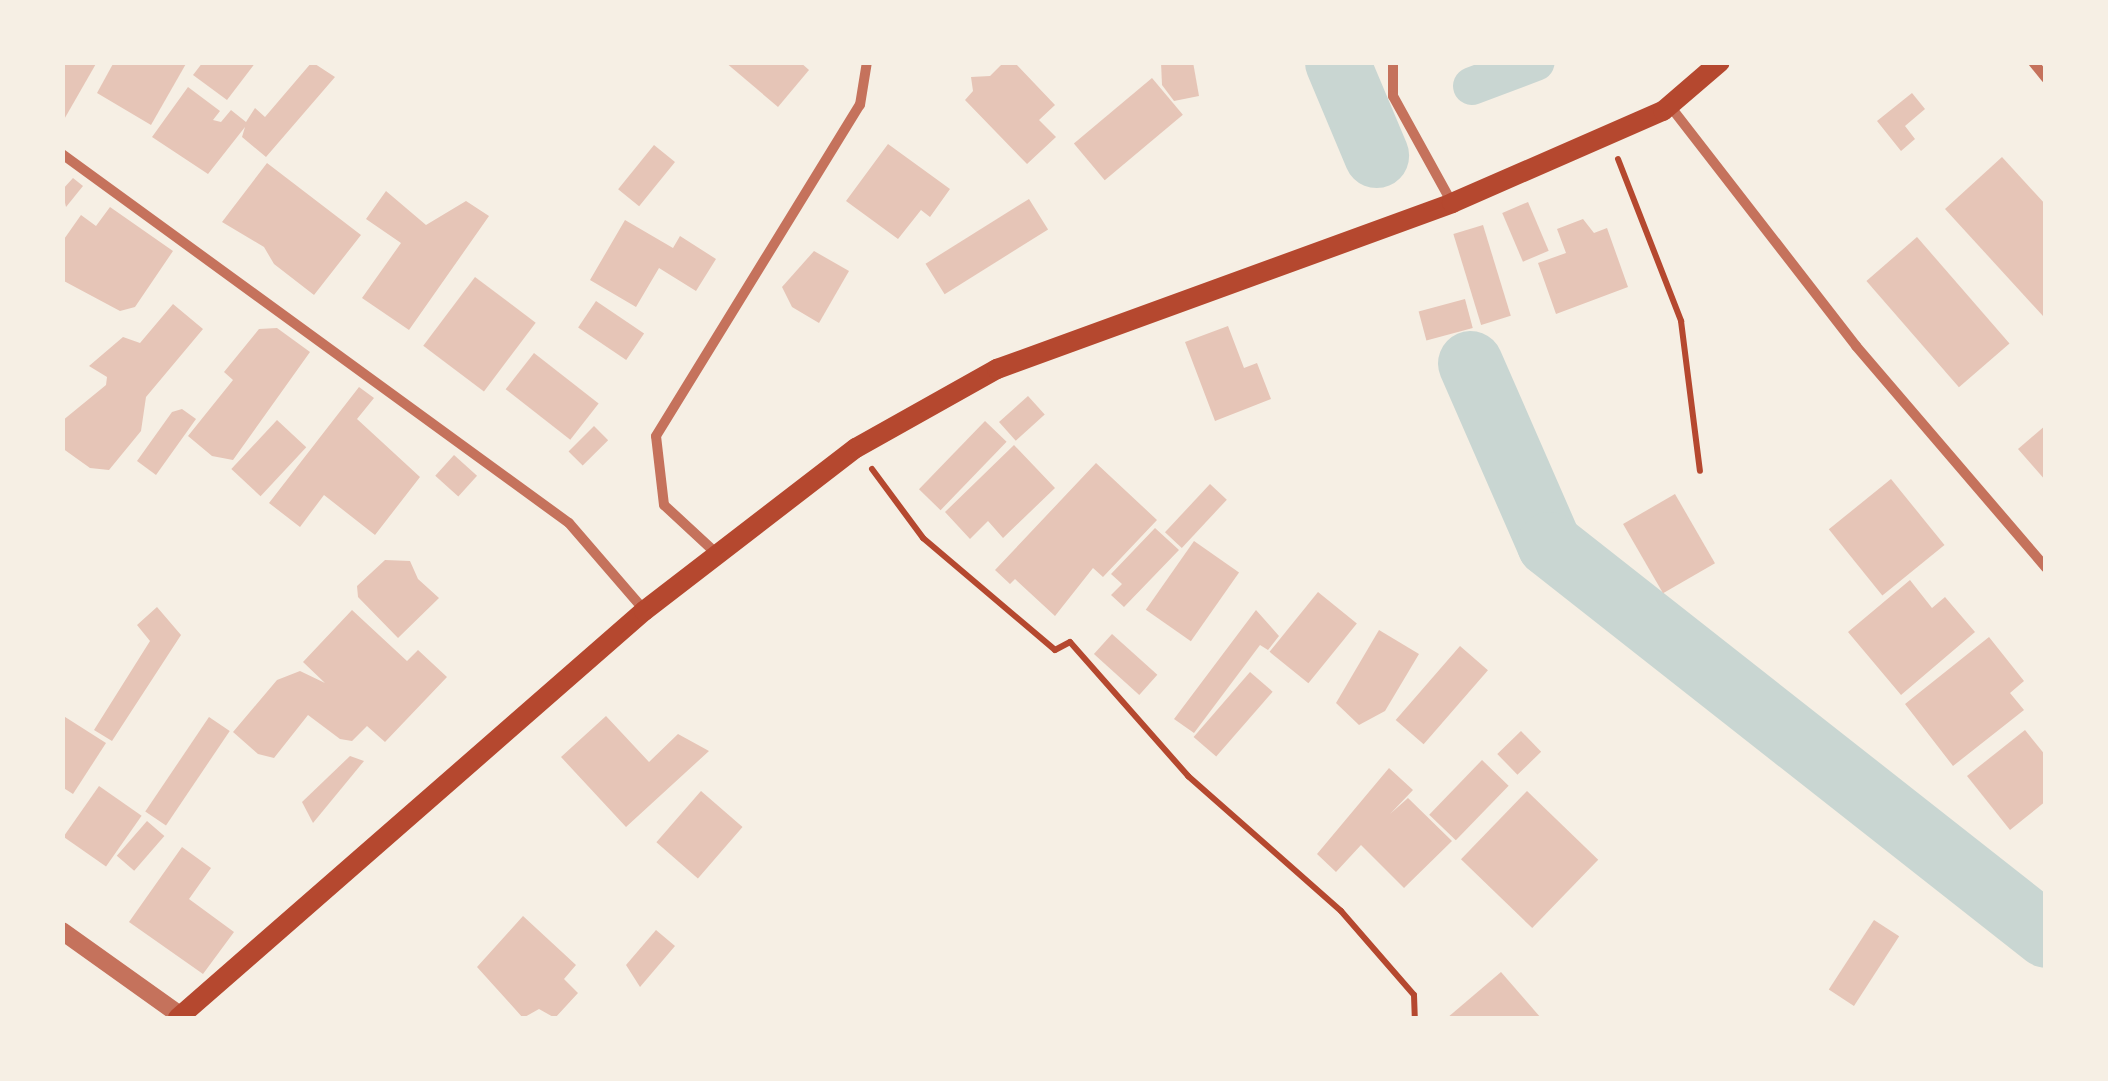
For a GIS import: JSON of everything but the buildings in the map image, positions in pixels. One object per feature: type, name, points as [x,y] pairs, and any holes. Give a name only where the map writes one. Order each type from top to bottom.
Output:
[{"type":"main road","points":[[181,1018],[644,611],[856,448],[997,369],[1452,202],[1609,134],[1670,106],[1720,62]]},
{"type":"street","points":[[720,556],[664,505],[656,436],[860,105],[867,62]]},
{"type":"street","points":[[1393,62],[1393,96],[1452,202]]},
{"type":"street","points":[[2032,62],[2046,78]]},
{"type":"street","points":[[1670,106],[1856,346],[2046,568]]},
{"type":"street","points":[[62,154],[569,524],[644,611]]},
{"type":"street","points":[[62,932],[181,1018]]},
{"type":"path","points":[[1609,134],[1682,321],[1700,471]]},
{"type":"path","points":[[856,448],[923,538],[1055,650],[1070,642],[1188,776],[1341,911],[1414,996],[1414,1018]]},
{"type":"waterway","points":[[1337,62],[1376,155]]},
{"type":"waterway","points":[[1472,86],[1536,62]]},
{"type":"waterway","points":[[1470,363],[1549,544],[2046,935]]}]
